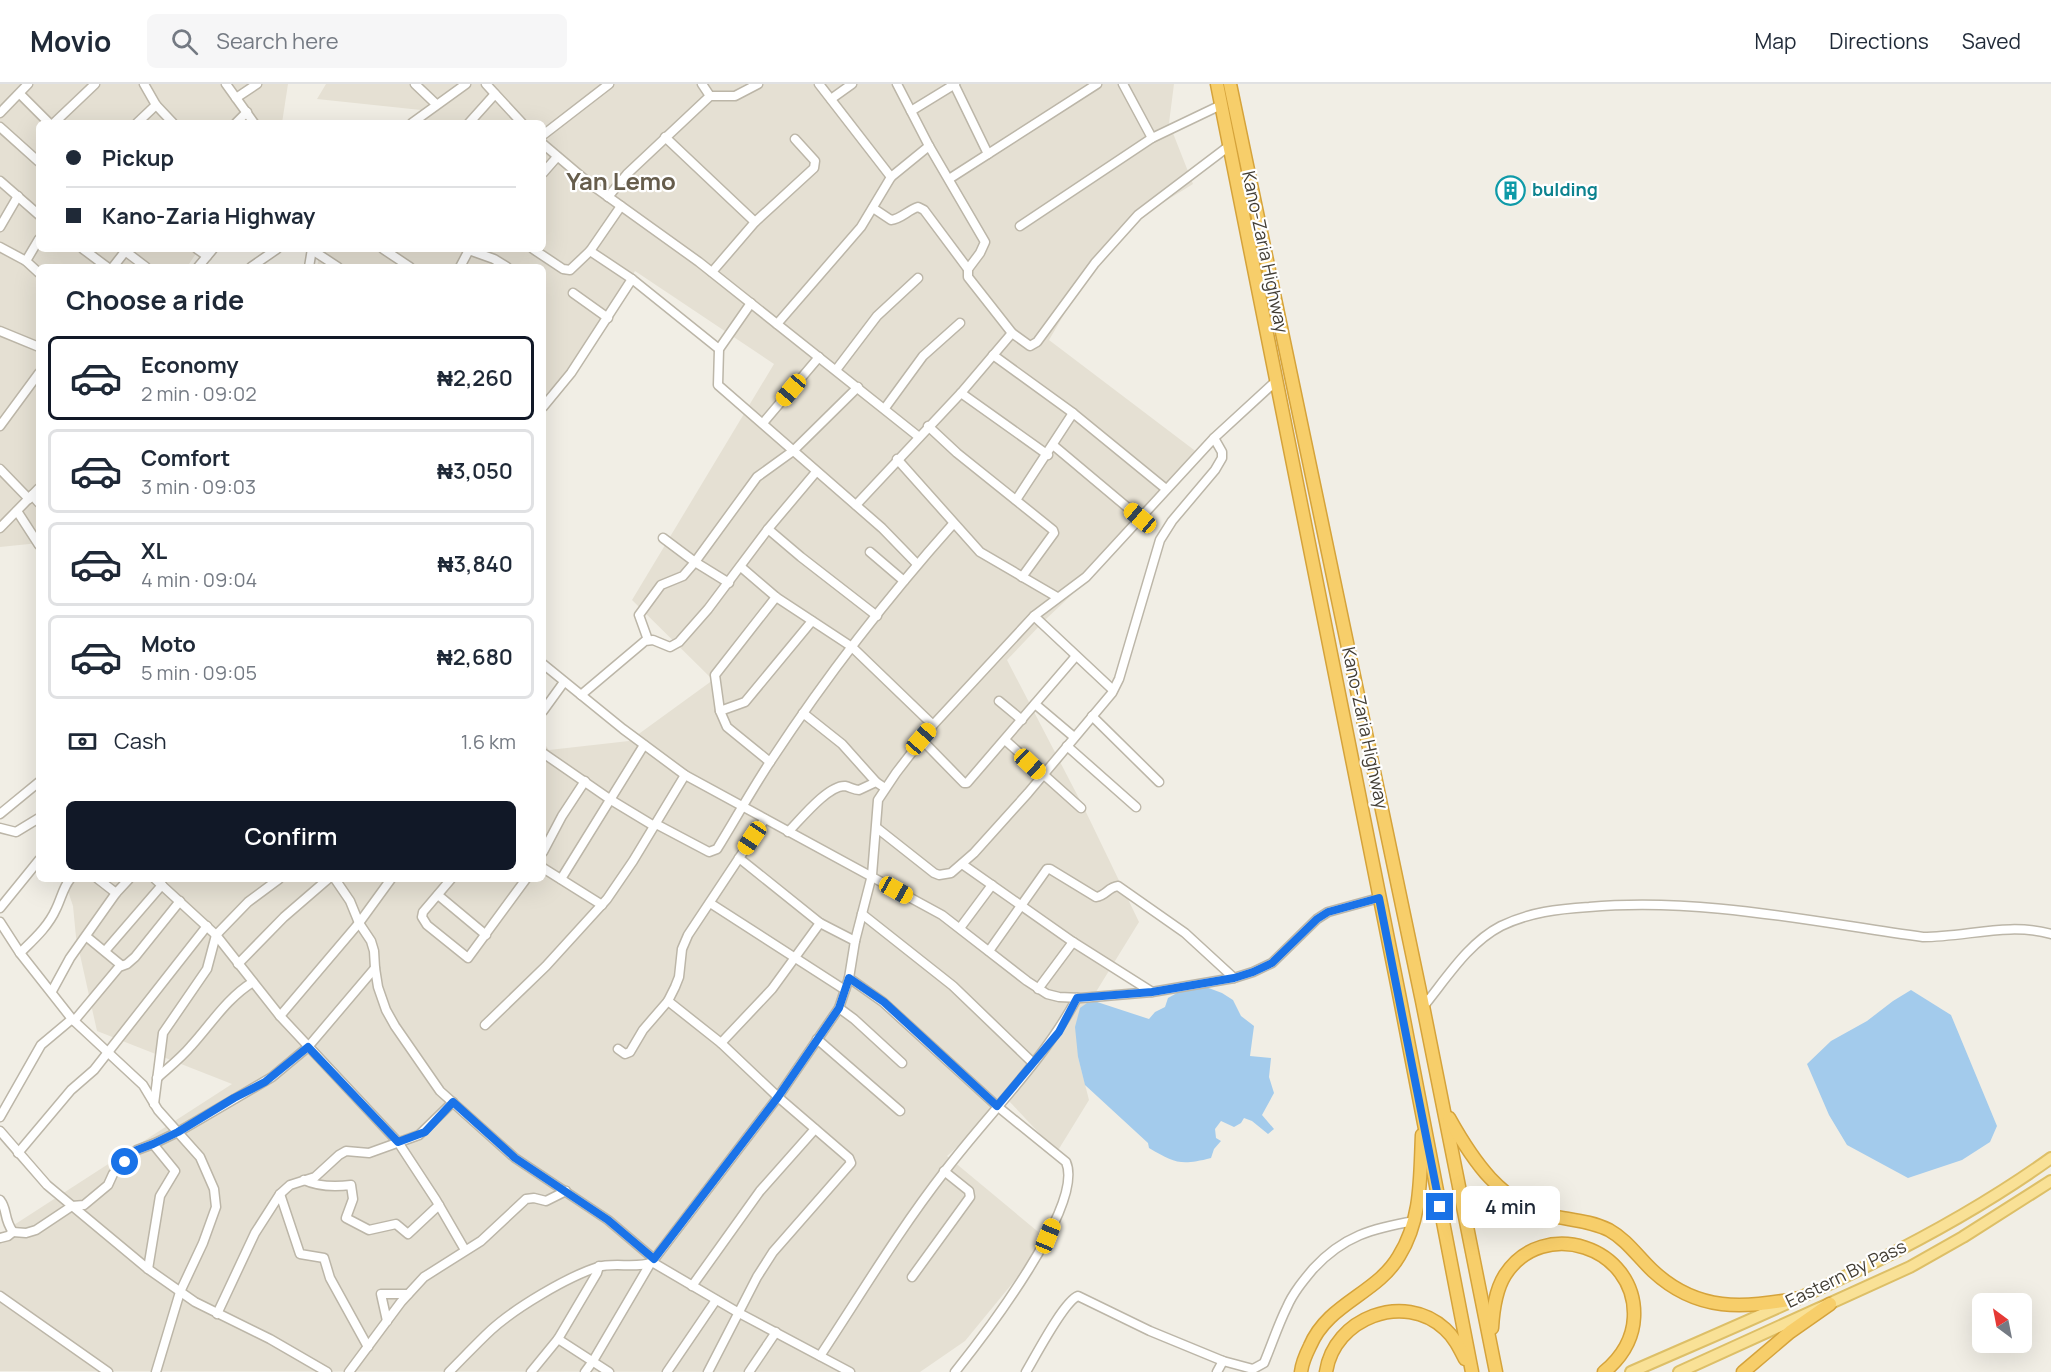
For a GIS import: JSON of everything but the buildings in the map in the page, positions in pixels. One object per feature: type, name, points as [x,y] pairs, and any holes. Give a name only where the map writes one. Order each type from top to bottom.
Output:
[{"type":"highway","name":"Kano-Zaria Highway","points":[[1217,84],[1472,1372]]},
{"type":"highway","name":"Kano-Zaria Highway","points":[[1230,84],[1423,1007],[1496,1372]]},
{"type":"highway","points":[[1443,1105],[1466,1147],[1498,1187],[1513,1200],[1544,1213],[1583,1221],[1610,1230],[1624,1240],[1658,1276],[1690,1295],[1715,1304],[1763,1305],[1799,1298]]},
{"type":"highway","points":[[1301,1372],[1314,1335],[1327,1318],[1387,1273],[1400,1256],[1415,1221],[1419,1202],[1422,1113]]},
{"type":"highway","points":[[1490,1344],[1493,1308],[1505,1275],[1520,1259],[1541,1248],[1560,1244],[1581,1245],[1604,1255],[1623,1275],[1631,1293],[1634,1308],[1633,1326],[1625,1348],[1615,1363],[1604,1372]]},
{"type":"highway","points":[[1743,1372],[1790,1332],[1830,1304]]},
{"type":"highway","points":[[1326,1372],[1334,1347],[1348,1329],[1368,1318],[1390,1312],[1419,1314],[1443,1327],[1456,1341],[1472,1372]]},
{"type":"main road","name":"Eastern By Pass","points":[[1631,1372],[1799,1298],[1903,1248],[1981,1205],[2051,1158]]},
{"type":"main road","name":"Eastern By Pass","points":[[1679,1372],[1910,1267],[1963,1237],[2051,1181]]},
{"type":"street","points":[[0,113],[28,84]]},
{"type":"street","points":[[57,120],[95,84]]},
{"type":"street","points":[[144,84],[156,105],[170,120]]},
{"type":"street","points":[[226,84],[252,120]]},
{"type":"street","points":[[236,98],[257,84]]},
{"type":"street","points":[[415,84],[436,104]]},
{"type":"street","points":[[416,120],[466,84]]},
{"type":"street","points":[[486,84],[519,120]]},
{"type":"street","points":[[546,133],[609,84]]},
{"type":"street","points":[[702,84],[710,96]]},
{"type":"street","points":[[608,197],[627,174],[710,96],[735,96],[758,84]]},
{"type":"street","points":[[819,84],[891,177]]},
{"type":"street","points":[[831,99],[852,84]]},
{"type":"street","points":[[897,84],[929,146],[985,242],[980,254],[968,269]]},
{"type":"street","points":[[911,111],[954,84],[988,154]]},
{"type":"street","points":[[949,179],[1097,84]]},
{"type":"street","points":[[1124,84],[1152,138]]},
{"type":"street","points":[[20,94],[46,120]]},
{"type":"street","points":[[472,120],[495,94]]},
{"type":"street","points":[[140,120],[156,105]]},
{"type":"street","points":[[1020,226],[1152,138],[1221,105]]},
{"type":"street","points":[[239,120],[247,112]]},
{"type":"street","points":[[0,127],[36,159]]},
{"type":"street","points":[[665,137],[755,222]]},
{"type":"street","points":[[712,272],[755,222],[815,164],[815,161],[795,139]]},
{"type":"street","points":[[777,324],[861,227],[891,177],[929,146]]},
{"type":"street","points":[[873,208],[891,220],[918,207],[924,210],[968,269],[968,277],[1012,333],[1030,346],[1037,342],[1095,263],[1138,215],[1229,146]]},
{"type":"street","points":[[546,147],[608,197],[712,272],[919,437]]},
{"type":"street","points":[[546,170],[557,157]]},
{"type":"street","points":[[0,181],[36,212]]},
{"type":"street","points":[[0,227],[18,196]]},
{"type":"street","points":[[538,252],[563,269],[570,270],[590,251],[621,206]]},
{"type":"street","points":[[26,261],[36,244]]},
{"type":"street","points":[[0,247],[26,261],[36,270]]},
{"type":"street","points":[[590,251],[632,279],[719,349]]},
{"type":"street","points":[[87,252],[103,264]]},
{"type":"street","points":[[115,264],[124,252]]},
{"type":"street","points":[[128,252],[142,264]]},
{"type":"street","points":[[255,264],[273,252]]},
{"type":"street","points":[[315,252],[333,264]]},
{"type":"street","points":[[387,252],[405,264]]},
{"type":"street","points":[[462,264],[471,252]]},
{"type":"street","points":[[478,252],[502,264]]},
{"type":"street","points":[[542,264],[545,257]]},
{"type":"street","points":[[836,370],[877,316],[918,278]]},
{"type":"street","points":[[546,396],[571,373],[632,279]]},
{"type":"street","points":[[573,293],[608,318]]},
{"type":"street","points":[[751,303],[719,349],[718,385],[856,505],[917,564]]},
{"type":"street","points":[[885,408],[922,356],[960,323]]},
{"type":"street","points":[[0,331],[36,346]]},
{"type":"street","points":[[856,505],[961,393],[1012,333]]},
{"type":"street","points":[[993,355],[1073,413],[1166,489]]},
{"type":"street","points":[[763,423],[819,357]]},
{"type":"street","points":[[0,426],[36,377]]},
{"type":"street","points":[[585,1372],[652,1262],[778,1097],[839,1008],[849,978],[855,940],[872,875],[878,800],[885,788],[933,725],[1034,616],[1086,577],[1214,438],[1276,381]]},
{"type":"street","points":[[648,640],[639,618],[661,585],[682,576],[695,562],[757,477],[793,451],[858,387]]},
{"type":"street","points":[[961,393],[1048,455]]},
{"type":"street","points":[[1016,500],[1048,455],[1073,413]]},
{"type":"street","points":[[928,426],[957,453],[1052,527],[1054,533],[1022,577]]},
{"type":"street","points":[[877,828],[939,875],[951,873],[962,864],[1011,813],[1119,680],[1160,540],[1172,521],[1215,470],[1222,458],[1222,452],[1214,438]]},
{"type":"street","points":[[1053,445],[1140,518]]},
{"type":"street","points":[[897,459],[980,552],[1057,597]]},
{"type":"street","points":[[0,470],[36,501]]},
{"type":"street","points":[[581,695],[648,640],[670,647],[679,642],[729,583],[768,528],[816,472]]},
{"type":"street","points":[[0,528],[36,491]]},
{"type":"street","points":[[17,511],[36,540]]},
{"type":"street","points":[[546,755],[611,800],[655,825],[713,852],[803,713],[917,564],[953,524]]},
{"type":"street","points":[[768,528],[877,616]]},
{"type":"street","points":[[663,538],[695,562],[729,583]]},
{"type":"street","points":[[870,552],[904,581]]},
{"type":"street","points":[[741,567],[776,597],[852,647],[933,725]]},
{"type":"street","points":[[770,762],[727,727],[720,711],[716,675],[717,670],[776,597]]},
{"type":"street","points":[[1034,616],[1113,690]]},
{"type":"street","points":[[720,711],[745,702],[812,621]]},
{"type":"street","points":[[921,739],[964,783],[967,783],[1077,656]]},
{"type":"street","points":[[546,667],[685,775],[942,915],[1038,988],[1059,997],[1077,998],[1152,992],[1234,978],[1265,968],[1317,919],[1328,912],[1379,898]]},
{"type":"street","points":[[546,707],[564,682]]},
{"type":"street","points":[[999,701],[1022,720]]},
{"type":"street","points":[[1035,704],[1074,737]]},
{"type":"street","points":[[803,713],[842,744],[876,782],[885,788]]},
{"type":"street","points":[[1092,716],[1159,782]]},
{"type":"street","points":[[1005,741],[1081,808]]},
{"type":"street","points":[[561,879],[644,745]]},
{"type":"street","points":[[1067,746],[1136,807]]},
{"type":"street","points":[[485,1025],[546,966],[602,905],[615,888],[685,775]]},
{"type":"street","points":[[546,846],[562,816],[585,781]]},
{"type":"street","points":[[788,832],[827,793],[846,786],[859,790],[876,782]]},
{"type":"street","points":[[1,812],[36,784]]},
{"type":"street","points":[[618,1049],[625,1053],[630,1052],[643,1030],[668,1000],[679,977],[684,942],[765,819]]},
{"type":"street","points":[[0,828],[16,832],[36,820]]},
{"type":"street","points":[[739,858],[820,923],[855,940]]},
{"type":"street","points":[[0,908],[36,864]]},
{"type":"street","points":[[962,864],[1072,942],[1152,992]]},
{"type":"street","points":[[989,951],[1048,868],[1096,897],[1105,895],[1112,887],[1118,885],[1185,933],[1234,978]]},
{"type":"street","points":[[546,870],[602,905]]},
{"type":"street","points":[[20,953],[46,926],[68,882]]},
{"type":"street","points":[[102,882],[116,893]]},
{"type":"street","points":[[52,991],[62,970],[126,882]]},
{"type":"street","points":[[105,951],[159,882],[216,935],[280,1017],[398,1142],[465,1250]]},
{"type":"street","points":[[154,1105],[163,1033],[207,969],[216,935],[248,902],[275,882]]},
{"type":"street","points":[[238,964],[284,917],[325,882]]},
{"type":"street","points":[[337,882],[371,941],[375,968],[386,1010],[440,1091],[515,1158],[608,1220],[652,1262],[739,1313],[850,1372]]},
{"type":"street","points":[[280,1017],[359,923],[389,882]]},
{"type":"street","points":[[449,882],[422,916],[427,925],[465,957],[470,957],[524,882]]},
{"type":"street","points":[[960,928],[992,885]]},
{"type":"street","points":[[438,895],[486,935]]},
{"type":"street","points":[[0,1117],[41,1045],[73,1020],[122,965],[132,961],[180,901]]},
{"type":"street","points":[[710,903],[845,990]]},
{"type":"street","points":[[1423,1007],[1465,955],[1480,941],[1500,927],[1544,911],[1627,903],[1742,909],[1923,937],[1943,937],[2013,928],[2051,934]]},
{"type":"street","points":[[862,914],[953,986],[1033,1063]]},
{"type":"street","points":[[0,921],[20,953],[73,1020],[143,1084],[154,1105],[200,1157],[214,1189],[216,1207],[203,1243],[180,1292],[156,1372]]},
{"type":"street","points":[[721,1043],[763,1000],[796,959],[820,923]]},
{"type":"street","points":[[18,1153],[71,1090],[94,1070],[207,926]]},
{"type":"street","points":[[87,937],[122,965]]},
{"type":"street","points":[[1038,988],[1072,942]]},
{"type":"street","points":[[0,1238],[13,1232],[26,1233],[36,1230],[72,1206],[84,1205],[108,1185],[112,1174],[137,1150],[178,1132],[265,1082],[308,1047],[375,968]]},
{"type":"street","points":[[849,978],[884,1002],[997,1106],[1066,1162],[1070,1174],[1069,1183],[1048,1236],[1004,1305],[955,1372]]},
{"type":"street","points":[[157,1078],[193,1044],[240,990],[253,982]]},
{"type":"street","points":[[820,1356],[897,1236],[944,1171],[1059,1032],[1077,998]]},
{"type":"street","points":[[668,1000],[721,1043],[778,1097],[849,1158],[851,1163],[773,1252],[757,1277],[708,1372]]},
{"type":"street","points":[[839,1008],[902,1063]]},
{"type":"street","points":[[817,1039],[900,1111]]},
{"type":"street","points":[[217,1314],[247,1246],[280,1194],[290,1185],[320,1174],[346,1151],[369,1153],[425,1132],[453,1102]]},
{"type":"street","points":[[692,1286],[739,1217],[780,1166],[815,1129]]},
{"type":"street","points":[[1,1136],[47,1185],[148,1269],[217,1314],[270,1339],[327,1372]]},
{"type":"street","points":[[148,1269],[160,1196],[174,1171],[153,1144]]},
{"type":"street","points":[[912,1277],[970,1197],[969,1191],[944,1171]]},
{"type":"street","points":[[304,1180],[334,1187],[351,1185],[353,1199],[346,1218],[369,1230],[396,1224],[408,1234],[439,1205]]},
{"type":"street","points":[[349,1372],[408,1294],[424,1277],[487,1236],[526,1199],[546,1201],[566,1191]]},
{"type":"street","points":[[280,1194],[300,1254],[324,1258],[330,1278],[368,1347]]},
{"type":"street","points":[[0,1200],[4,1206],[5,1221],[13,1232]]},
{"type":"street","points":[[1026,1372],[1064,1308],[1078,1296],[1150,1331],[1223,1361],[1253,1369],[1260,1367],[1264,1363],[1287,1306],[1300,1284],[1326,1255],[1354,1237],[1379,1228],[1415,1221]]},
{"type":"street","points":[[449,1372],[502,1321],[564,1281],[599,1266],[652,1262]]},
{"type":"street","points":[[531,1372],[558,1339],[597,1274],[599,1266]]},
{"type":"street","points":[[387,1321],[381,1294],[408,1294]]},
{"type":"street","points":[[0,1296],[108,1372]]},
{"type":"street","points":[[667,1372],[716,1300]]},
{"type":"street","points":[[749,1372],[777,1332]]},
{"type":"street","points":[[558,1339],[609,1372]]},
{"type":"street","points":[[1217,1372],[1223,1361]]},
{"type":"shaded area","points":[[0,84],[288,84],[282,120],[36,120],[36,252],[197,252],[189,264],[36,264],[36,543],[0,547]]},
{"type":"shaded area","points":[[326,84],[1174,84],[1169,123],[1193,184],[1135,220],[1080,287],[1049,340],[1202,456],[1097,571],[1007,660],[1084,808],[1139,922],[1091,1000],[1078,1057],[1089,1100],[1057,1152],[1009,1101],[947,1156],[1048,1240],[965,1341],[920,1372],[0,1371],[0,1234],[232,1084],[97,1031],[76,937],[73,906],[65,882],[546,882],[546,746],[549,750],[629,741],[713,680],[632,600],[774,364],[635,271],[572,376],[546,407],[546,264],[318,264],[320,252],[546,252],[546,120],[412,120],[421,110],[317,99]]},
{"type":"water","points":[[1206,987],[1233,1000],[1241,1016],[1254,1026],[1250,1056],[1271,1058],[1269,1077],[1274,1093],[1262,1115],[1274,1129],[1268,1134],[1252,1121],[1244,1118],[1234,1127],[1221,1121],[1215,1129],[1216,1138],[1221,1141],[1214,1149],[1211,1158],[1178,1162],[1149,1148],[1148,1143],[1085,1085],[1078,1057],[1075,1027],[1080,1008],[1091,1000],[1149,1019],[1155,1012],[1165,1007],[1168,998],[1184,989]]},
{"type":"water","points":[[1911,990],[1951,1015],[1997,1126],[1990,1142],[1962,1160],[1908,1178],[1847,1145],[1829,1115],[1807,1064],[1831,1041],[1867,1021]]},
{"type":"place","name":"bulding","points":[[1511,190]]},
{"type":"district","name":"Yan Lemo","points":[[621,182]]},
{"type":"route","points":[[125,1162],[137,1150],[178,1132],[265,1082],[308,1047],[398,1142],[425,1132],[453,1102],[515,1158],[608,1220],[654,1259],[778,1097],[839,1008],[849,978],[884,1002],[997,1106],[1059,1032],[1077,998],[1152,992],[1234,978],[1253,972],[1272,963],[1317,919],[1328,912],[1379,898],[1440,1207]]}]
